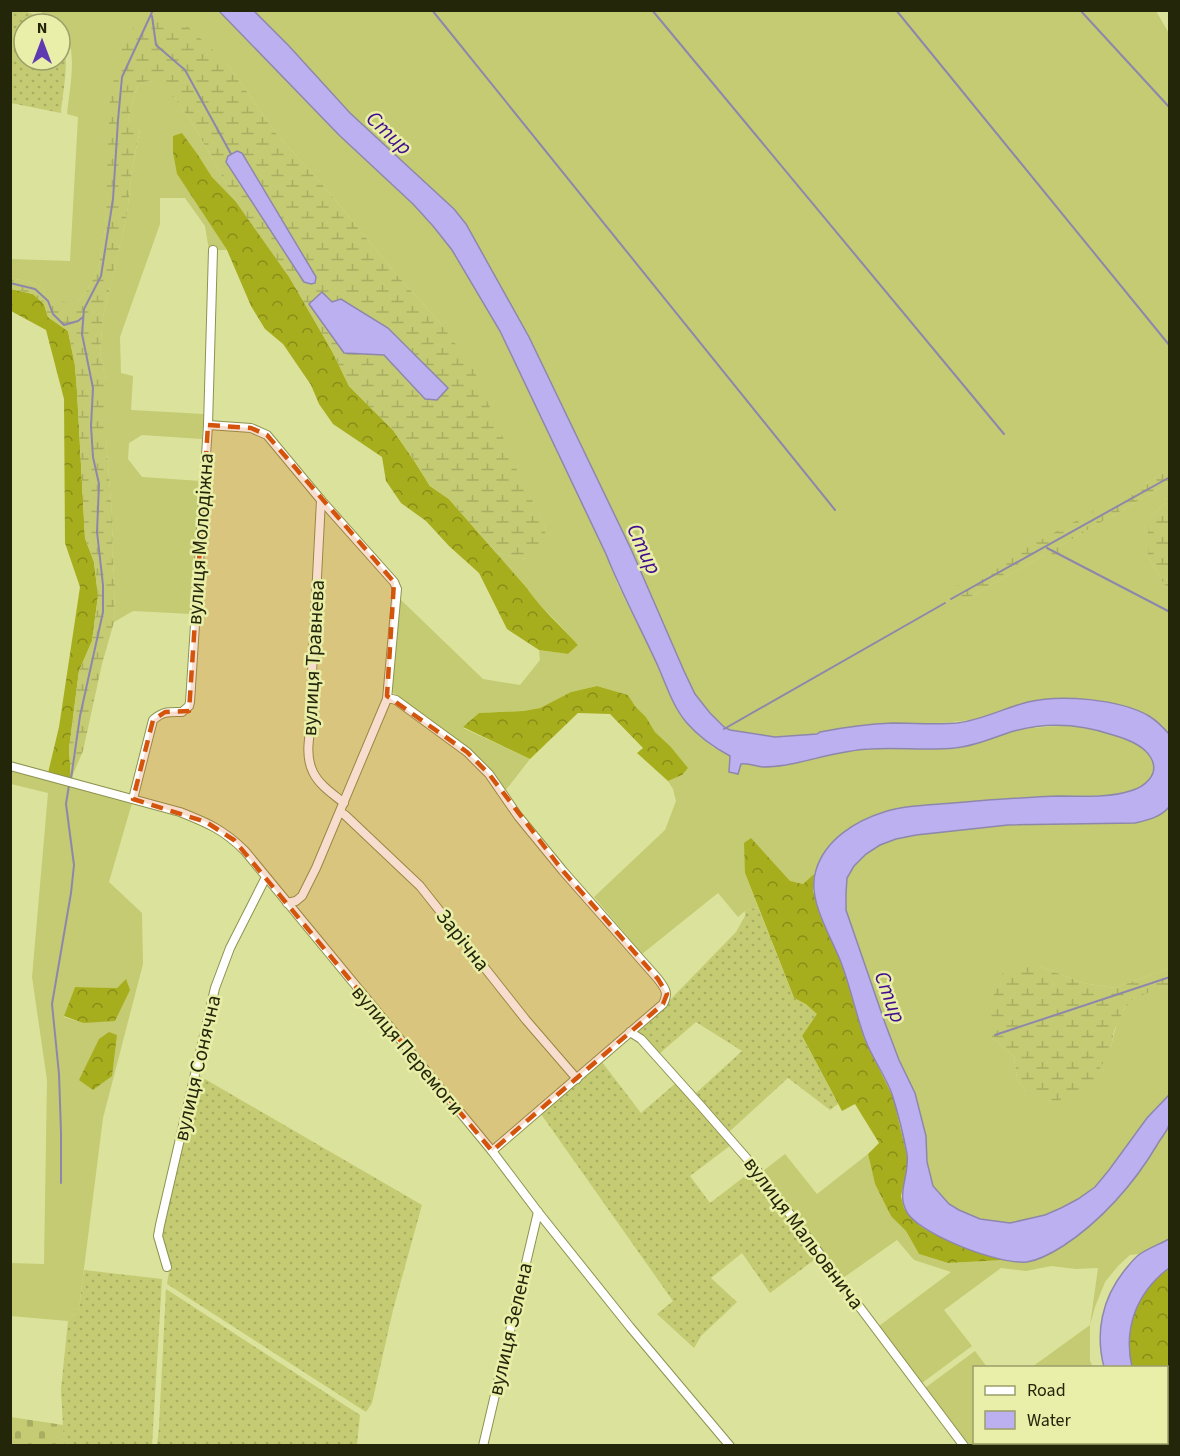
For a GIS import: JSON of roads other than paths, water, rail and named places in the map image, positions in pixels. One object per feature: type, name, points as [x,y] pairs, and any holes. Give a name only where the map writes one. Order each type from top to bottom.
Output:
[{"type":"street","name":"вулиця Молодіжна","points":[[133,799],[153,720],[165,712],[182,712],[190,702],[208,425],[213,250]]},
{"type":"street","points":[[208,425],[251,428],[267,435],[394,582],[397,589],[387,699],[316,868],[302,896],[296,901],[287,903]]},
{"type":"street","name":"вулиця Травнева","points":[[321,500],[312,673],[314,699],[309,753],[310,763],[320,782],[344,803]]},
{"type":"street","points":[[387,699],[396,700],[467,752],[489,774],[518,816],[563,871],[626,941],[667,994],[663,1004],[492,1152]]},
{"type":"street","name":"вулиця Перемоги","points":[[10,766],[180,812],[223,831],[245,851],[492,1152],[630,1327],[730,1446]]},
{"type":"street","name":"Зарічна","points":[[340,812],[420,886],[526,1020],[577,1078]]},
{"type":"street","name":"вулиця Сонячна","points":[[167,1267],[158,1236],[215,988],[230,948],[266,877]]},
{"type":"street","name":"вулиця Мальовнича","points":[[630,1032],[641,1039],[756,1169],[964,1446]]},
{"type":"street","name":"вулиця Зелена","points":[[483,1446],[538,1212]]},
{"type":"water","name":"Стир","points":[[219,11],[254,11],[350,113],[454,209],[466,224],[529,337],[631,549],[695,694],[724,727],[775,737],[817,734],[875,724],[957,723],[1028,702],[1073,698],[1106,702],[1137,710],[1155,720],[1169,734],[1169,807],[1154,818],[1135,823],[1008,825],[916,835],[880,845],[854,866],[847,878],[846,910],[885,1023],[915,1093],[926,1136],[927,1162],[933,1186],[949,1204],[980,1219],[1010,1223],[1045,1215],[1061,1208],[1095,1187],[1147,1118],[1169,1095],[1171,1114],[1169,1125],[1148,1160],[1103,1214],[1063,1246],[1041,1258],[1027,1262],[999,1259],[946,1240],[917,1223],[908,1214],[903,1199],[907,1154],[894,1101],[865,1039],[842,965],[817,906],[814,894],[816,870],[826,850],[842,833],[873,816],[918,806],[1122,793],[1136,789],[1150,779],[1154,769],[1148,753],[1140,746],[1101,731],[1051,725],[1014,731],[963,747],[859,750],[780,766],[763,767],[741,764],[738,774],[729,772],[730,756],[696,732],[686,722],[673,701],[500,331],[452,250],[413,204],[339,135]]},
{"type":"water","points":[[237,151],[242,153],[316,277],[315,283],[304,282],[226,162],[228,156]]},
{"type":"water","points":[[322,292],[332,302],[341,299],[388,328],[448,388],[437,400],[425,399],[384,355],[344,353],[309,304]]},
{"type":"water","points":[[1169,1239],[1169,1268],[1148,1288],[1135,1312],[1129,1338],[1132,1366],[1104,1366],[1100,1342],[1102,1317],[1110,1293],[1124,1271],[1147,1250]]},
{"type":"waterway","points":[[71,779],[80,716],[103,612],[103,585],[97,532],[99,484],[93,457],[91,426],[93,388],[82,334],[84,309],[101,276],[113,199],[122,77],[153,10]]},
{"type":"waterway","points":[[432,10],[835,510]]},
{"type":"waterway","points":[[652,10],[1004,434]]},
{"type":"waterway","points":[[896,10],[1170,346]]},
{"type":"waterway","points":[[1080,10],[1170,108]]},
{"type":"waterway","points":[[152,16],[156,45],[185,70],[231,154]]},
{"type":"waterway","points":[[10,283],[35,289],[48,301],[53,314],[64,325],[83,317]]},
{"type":"waterway","points":[[951,599],[1170,477]]},
{"type":"waterway","points":[[1047,548],[1170,612]]},
{"type":"waterway","points":[[724,729],[945,603]]},
{"type":"waterway","points":[[61,1183],[59,1074],[52,1004],[74,865],[66,804],[69,785]]},
{"type":"waterway","points":[[995,1035],[1170,977]]}]
